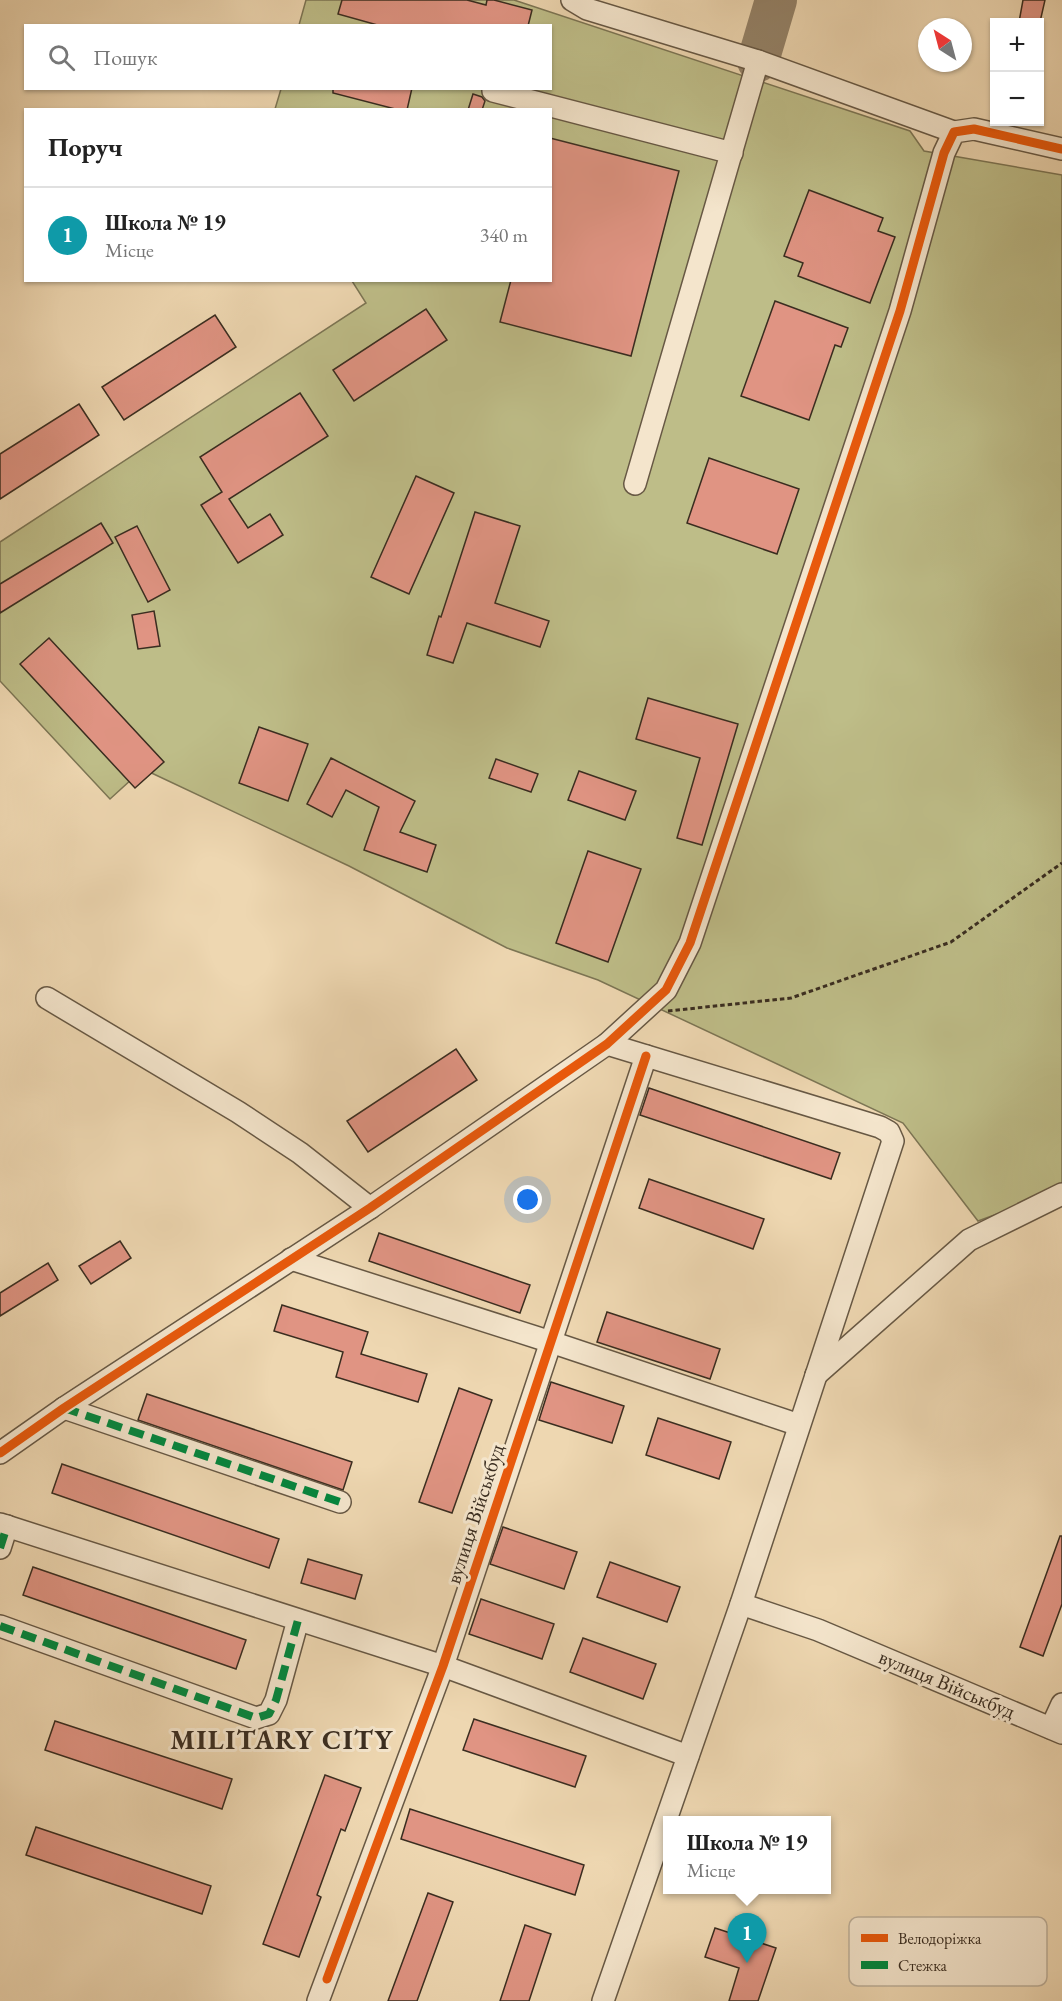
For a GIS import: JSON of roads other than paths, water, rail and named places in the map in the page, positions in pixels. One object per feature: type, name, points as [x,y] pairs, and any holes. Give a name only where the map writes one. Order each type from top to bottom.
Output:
[{"type":"street","points":[[572,0],[588,9],[759,61],[954,132],[974,129],[1062,149]]},
{"type":"street","points":[[635,484],[759,61]]},
{"type":"street","points":[[493,91],[732,153]]},
{"type":"street","points":[[0,1453],[63,1408],[370,1208],[607,1044],[666,990],[690,943],[900,311],[944,153],[954,132]]},
{"type":"street","points":[[47,998],[238,1112],[300,1153],[370,1208]]},
{"type":"street","points":[[607,1044],[880,1127],[889,1132],[893,1141],[741,1604],[667,1816]]},
{"type":"street","name":"вулиця Військбуд","points":[[318,2001],[443,1666],[646,1056]]},
{"type":"street","points":[[816,1376],[969,1240],[1062,1194]]},
{"type":"street","points":[[291,1259],[551,1342],[799,1425]]},
{"type":"street","points":[[63,1408],[340,1502]]},
{"type":"street","points":[[0,1548],[3,1525],[443,1666],[688,1756]]},
{"type":"street","name":"вулиця Військбуд","points":[[741,1604],[818,1630],[1057,1730],[1062,1704]]},
{"type":"street","points":[[0,1626],[256,1718],[269,1714],[276,1700],[298,1620]]},
{"type":"street","points":[[603,2001],[663,1828]]},
{"type":"place","name":"Школа № 19","points":[[747,1963]]},
{"type":"district","name":"MILITARY CITY","points":[[282,1740]]}]
